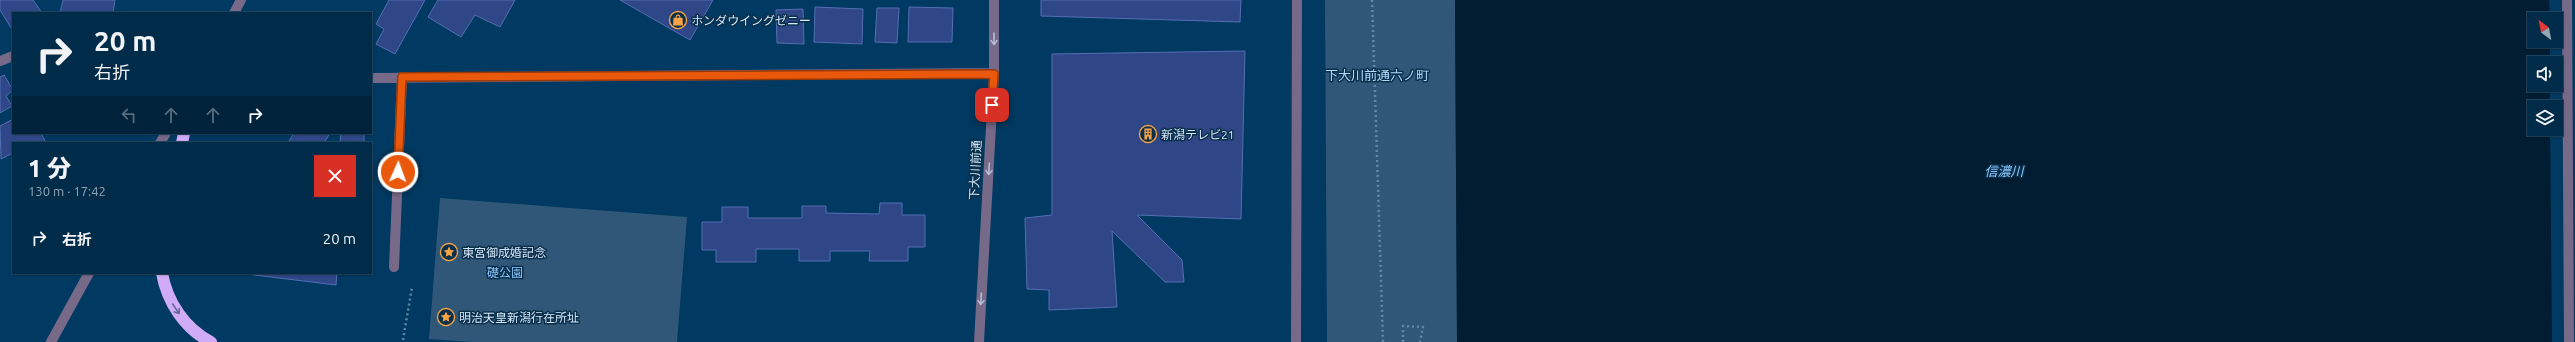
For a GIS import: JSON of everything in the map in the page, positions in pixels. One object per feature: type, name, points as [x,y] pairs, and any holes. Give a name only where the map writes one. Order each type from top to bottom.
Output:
[{"type":"highway","points":[[162,274],[170,301],[177,311],[192,329],[211,342]]},
{"type":"street","points":[[235,12],[241,0]]},
{"type":"street","name":"下大川前通","points":[[979,342],[994,74],[994,0]]},
{"type":"street","points":[[1296,342],[1297,0]]},
{"type":"street","points":[[2567,0],[2569,342]]},
{"type":"street","points":[[0,61],[12,56]]},
{"type":"street","points":[[372,78],[994,74]]},
{"type":"street","points":[[394,267],[402,77]]},
{"type":"street","points":[[51,342],[88,274]]},
{"type":"path","points":[[1372,0],[1384,342]]},
{"type":"path","points":[[403,340],[412,283]]},
{"type":"path","points":[[1402,342],[1403,326],[1423,327],[1420,342]]},
{"type":"green space","points":[[1325,0],[1455,0],[1457,342],[1327,342]]},
{"type":"green space","name":"礎公園","points":[[440,198],[687,217],[677,342],[472,342],[429,339]]},
{"type":"water","name":"信濃川","points":[[1455,0],[2549,0],[2550,12],[2527,12],[2527,48],[2550,48],[2550,56],[2527,56],[2527,92],[2550,92],[2550,100],[2527,100],[2527,136],[2550,136],[2552,342],[1457,342]]},
{"type":"building","points":[[0,0],[33,0],[41,12],[12,12],[12,29],[0,10]]},
{"type":"building","points":[[63,0],[115,0],[113,12],[60,12]]},
{"type":"building","points":[[389,0],[425,0],[395,54],[376,44],[384,29],[376,24]]},
{"type":"building","points":[[438,0],[515,0],[500,27],[475,15],[461,37],[428,17]]},
{"type":"building","name":"ホンダウイングゼニー","points":[[620,0],[713,0],[690,40]]},
{"type":"building","points":[[1041,0],[1241,0],[1240,22],[1041,16]]},
{"type":"building","points":[[815,7],[863,9],[862,44],[814,42]]},
{"type":"building","points":[[909,7],[953,8],[952,42],[908,42]]},
{"type":"building","points":[[877,8],[899,8],[897,43],[875,42]]},
{"type":"building","points":[[803,9],[804,44],[777,43],[776,10]]},
{"type":"building","name":"新潟テレビ21","points":[[1245,51],[1241,219],[1137,215],[1182,260],[1184,282],[1165,282],[1112,231],[1117,307],[1049,310],[1049,290],[1027,289],[1025,218],[1052,215],[1052,54]]},
{"type":"building","points":[[4,75],[12,88],[12,91],[6,96],[12,106],[0,113],[0,77]]},
{"type":"building","points":[[12,120],[12,134],[42,134],[46,142],[12,142],[12,154],[1,159],[0,126]]},
{"type":"building","points":[[293,134],[329,134],[325,142],[289,142]]},
{"type":"building","points":[[341,134],[364,134],[364,142],[340,142]]},
{"type":"building","points":[[880,203],[902,203],[902,215],[925,215],[925,247],[908,247],[908,261],[869,261],[870,251],[830,251],[830,261],[799,261],[799,249],[756,249],[756,262],[716,262],[716,250],[702,250],[702,222],[722,222],[722,207],[748,207],[748,218],[802,218],[802,206],[826,206],[826,213],[879,214]]},
{"type":"building","points":[[246,274],[337,274],[336,285]]},
{"type":"place","name":"ホンダウイングゼニー","points":[[678,20]]},
{"type":"place","name":"新潟テレビ21","points":[[1148,134]]},
{"type":"place","name":"東宮御成婚記念","points":[[449,252]]},
{"type":"place","name":"明治天皇新潟行在所址","points":[[446,317]]},
{"type":"district","name":"下大川前通六ノ町","points":[[1377,75]]},
{"type":"route","points":[[398,172],[402,77],[994,74],[992,105]]}]
